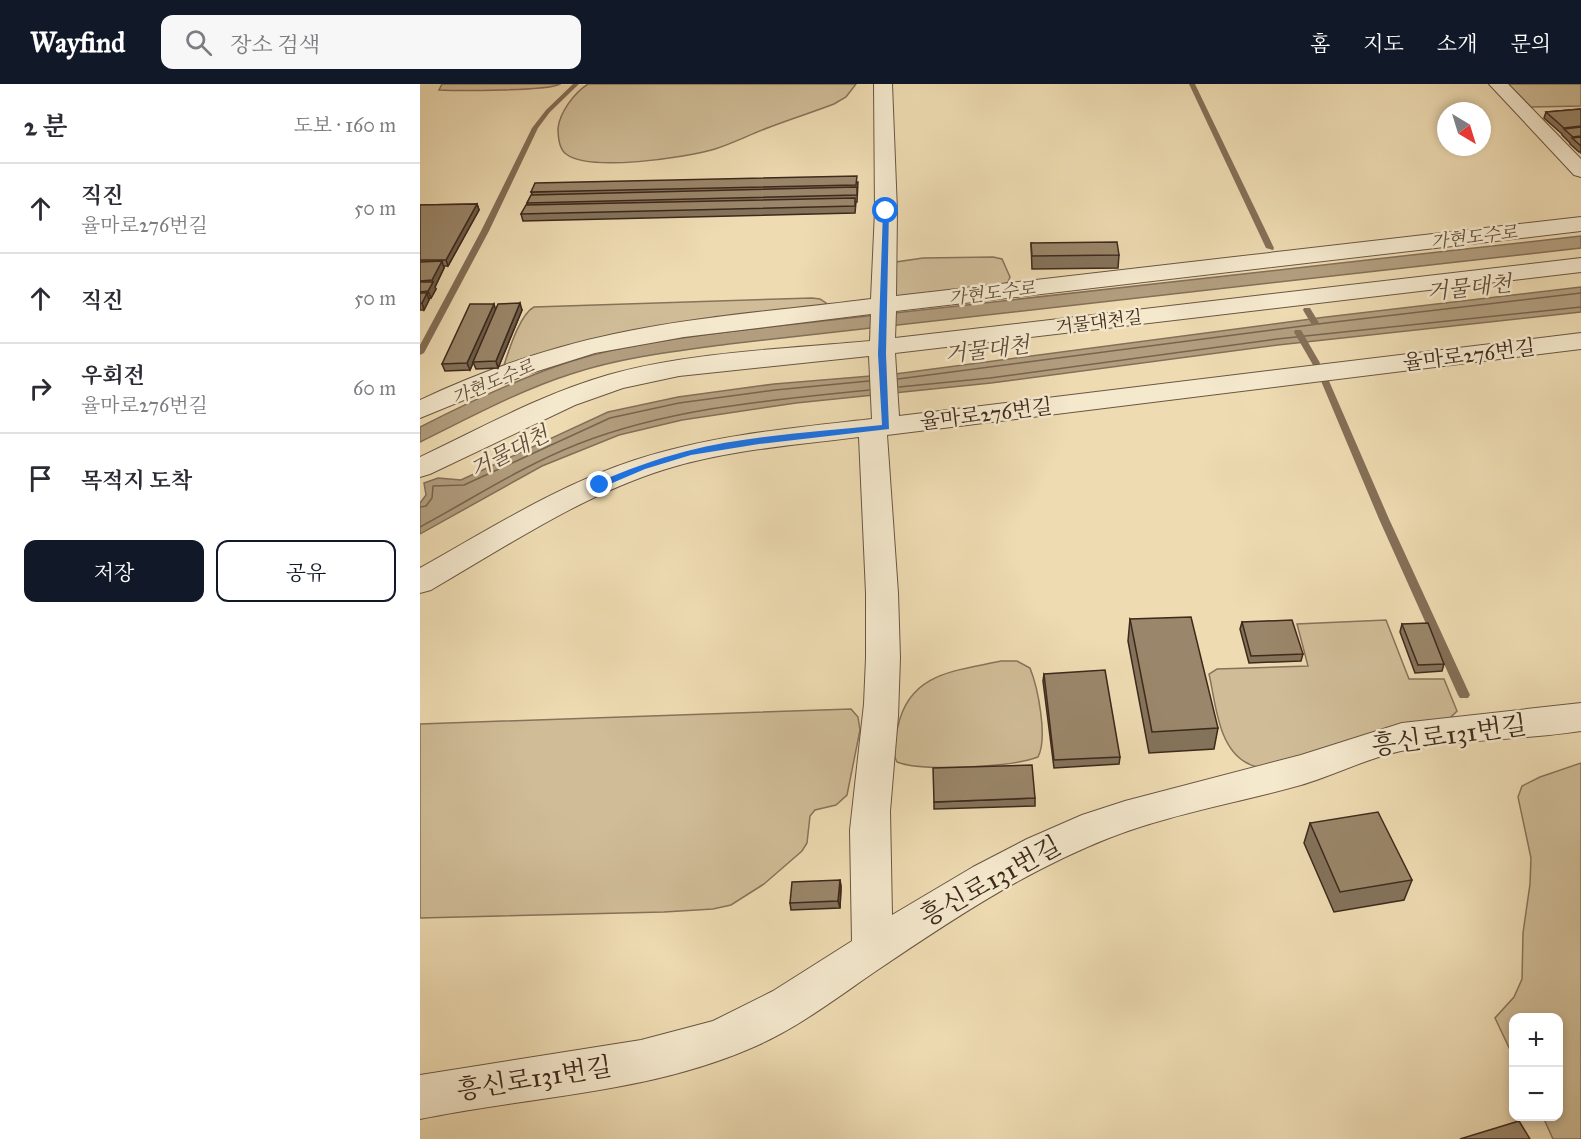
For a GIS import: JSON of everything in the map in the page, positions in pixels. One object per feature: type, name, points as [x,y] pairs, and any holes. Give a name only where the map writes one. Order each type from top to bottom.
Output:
[{"type":"street","points":[[873,950],[869,847],[882,692],[883,615],[882,308],[886,211],[883,84]]},
{"type":"street","points":[[1498,84],[1581,171]]},
{"type":"street","points":[[420,410],[509,372],[564,354],[615,341],[693,329],[882,308],[1143,273],[1581,224]]},
{"type":"street","name":"거물대천길","points":[[420,468],[565,399],[616,381],[679,368],[883,347],[1581,266]]},
{"type":"street","name":"율마로276번길","points":[[420,582],[559,505],[642,467],[701,451],[882,425],[1581,341]]},
{"type":"street","name":"흥신로131번길","points":[[420,1097],[455,1089],[585,1071],[667,1056],[714,1042],[766,1020],[938,907],[1004,869],[1071,837],[1133,815],[1305,770],[1365,746],[1403,737],[1581,717]]},
{"type":"shaded area","points":[[442,84],[560,84],[521,89],[439,90]]},
{"type":"shaded area","points":[[588,84],[856,84],[846,97],[834,104],[715,149],[683,156],[616,163],[578,159],[566,154],[560,146],[559,122],[573,98]]},
{"type":"shaded area","points":[[1508,84],[1581,84],[1581,106],[1531,107]]},
{"type":"shaded area","points":[[993,257],[1002,259],[1010,277],[1008,282],[1002,286],[900,297],[893,294],[896,262],[923,258]]},
{"type":"shaded area","points":[[812,298],[826,303],[824,306],[506,368],[504,365],[520,324],[534,307]]},
{"type":"shaded area","points":[[1386,620],[1409,679],[1444,679],[1457,711],[1450,718],[1390,727],[1272,767],[1251,765],[1231,748],[1220,725],[1209,674],[1217,669],[1308,666],[1297,624]]},
{"type":"shaded area","points":[[1001,661],[1017,661],[1030,668],[1039,700],[1042,726],[1041,749],[1038,757],[989,766],[967,767],[926,767],[897,762],[894,749],[898,726],[904,708],[913,694],[924,684],[937,677]]},
{"type":"shaded area","points":[[851,709],[858,717],[860,730],[847,795],[836,805],[815,810],[810,816],[807,843],[802,851],[764,884],[731,905],[713,909],[664,912],[420,918],[420,724]]},
{"type":"shaded area","points":[[1581,763],[1581,1139],[1553,1139],[1545,1121],[1563,1121],[1563,1013],[1509,1013],[1509,1048],[1495,1018],[1514,997],[1522,979],[1523,933],[1531,858],[1518,797],[1522,786],[1540,777]]},
{"type":"water","points":[[1581,236],[1581,248],[729,344],[650,355],[590,368],[532,388],[420,442],[420,427],[514,383],[572,361],[652,343],[734,331]]},
{"type":"water","points":[[1581,287],[1581,312],[1278,345],[991,383],[796,403],[682,420],[619,435],[542,466],[420,534],[420,503],[426,495],[424,483],[438,478],[461,480],[608,412],[678,397],[774,384],[895,374],[1326,317]]},
{"type":"building","points":[[1581,109],[1581,126],[1564,128],[1546,112]]},
{"type":"building","points":[[1581,127],[1581,136],[1573,137],[1564,129]]},
{"type":"building","points":[[1581,137],[1581,146],[1572,138]]},
{"type":"building","points":[[857,176],[856,185],[531,192],[535,183]]},
{"type":"building","points":[[857,187],[857,195],[527,203],[531,195]]},
{"type":"building","points":[[855,198],[855,206],[521,214],[526,205]]},
{"type":"building","points":[[477,204],[446,260],[420,260],[420,205]]},
{"type":"building","points":[[1117,242],[1119,255],[1032,256],[1031,243]]},
{"type":"building","points":[[442,261],[432,280],[420,281],[420,262]]},
{"type":"building","points":[[420,282],[433,282],[428,291],[420,292]]},
{"type":"building","points":[[420,293],[427,293],[422,303],[420,303]]},
{"type":"building","points":[[520,303],[496,361],[473,362],[498,304]]},
{"type":"building","points":[[470,304],[494,304],[467,363],[442,364]]},
{"type":"building","points":[[1191,617],[1218,728],[1152,732],[1130,619]]},
{"type":"building","points":[[1292,620],[1303,654],[1251,656],[1242,622]]},
{"type":"building","points":[[1428,623],[1444,664],[1418,665],[1402,624]]},
{"type":"building","points":[[1105,670],[1120,757],[1054,760],[1044,674]]},
{"type":"building","points":[[1032,765],[1035,798],[934,802],[933,768]]},
{"type":"building","points":[[1378,812],[1412,880],[1340,892],[1310,823]]},
{"type":"building","points":[[840,880],[838,901],[790,903],[792,882]]},
{"type":"building","points":[[1519,1121],[1530,1139],[1460,1139]]},
{"type":"waterway","points":[[420,353],[485,231],[535,128],[548,111],[576,84]]},
{"type":"waterway","points":[[1192,84],[1270,248]]},
{"type":"waterway","points":[[1307,310],[1315,323]]},
{"type":"waterway","points":[[1298,332],[1316,363]]},
{"type":"waterway","points":[[1325,381],[1384,519],[1464,695]]},
{"type":"route","points":[[600,485],[642,467],[690,453],[759,441],[886,427],[882,306],[886,211]]},
{"type":"water label","name":"가현도수로","points":[[1474,237]]},
{"type":"water label","name":"거물대천","points":[[1469,287]]},
{"type":"water label","name":"가현도수로","points":[[992,293]]},
{"type":"water label","name":"거물대천","points":[[987,349]]},
{"type":"water label","name":"가현도수로","points":[[493,382]]},
{"type":"water label","name":"거물대천","points":[[509,451]]}]
